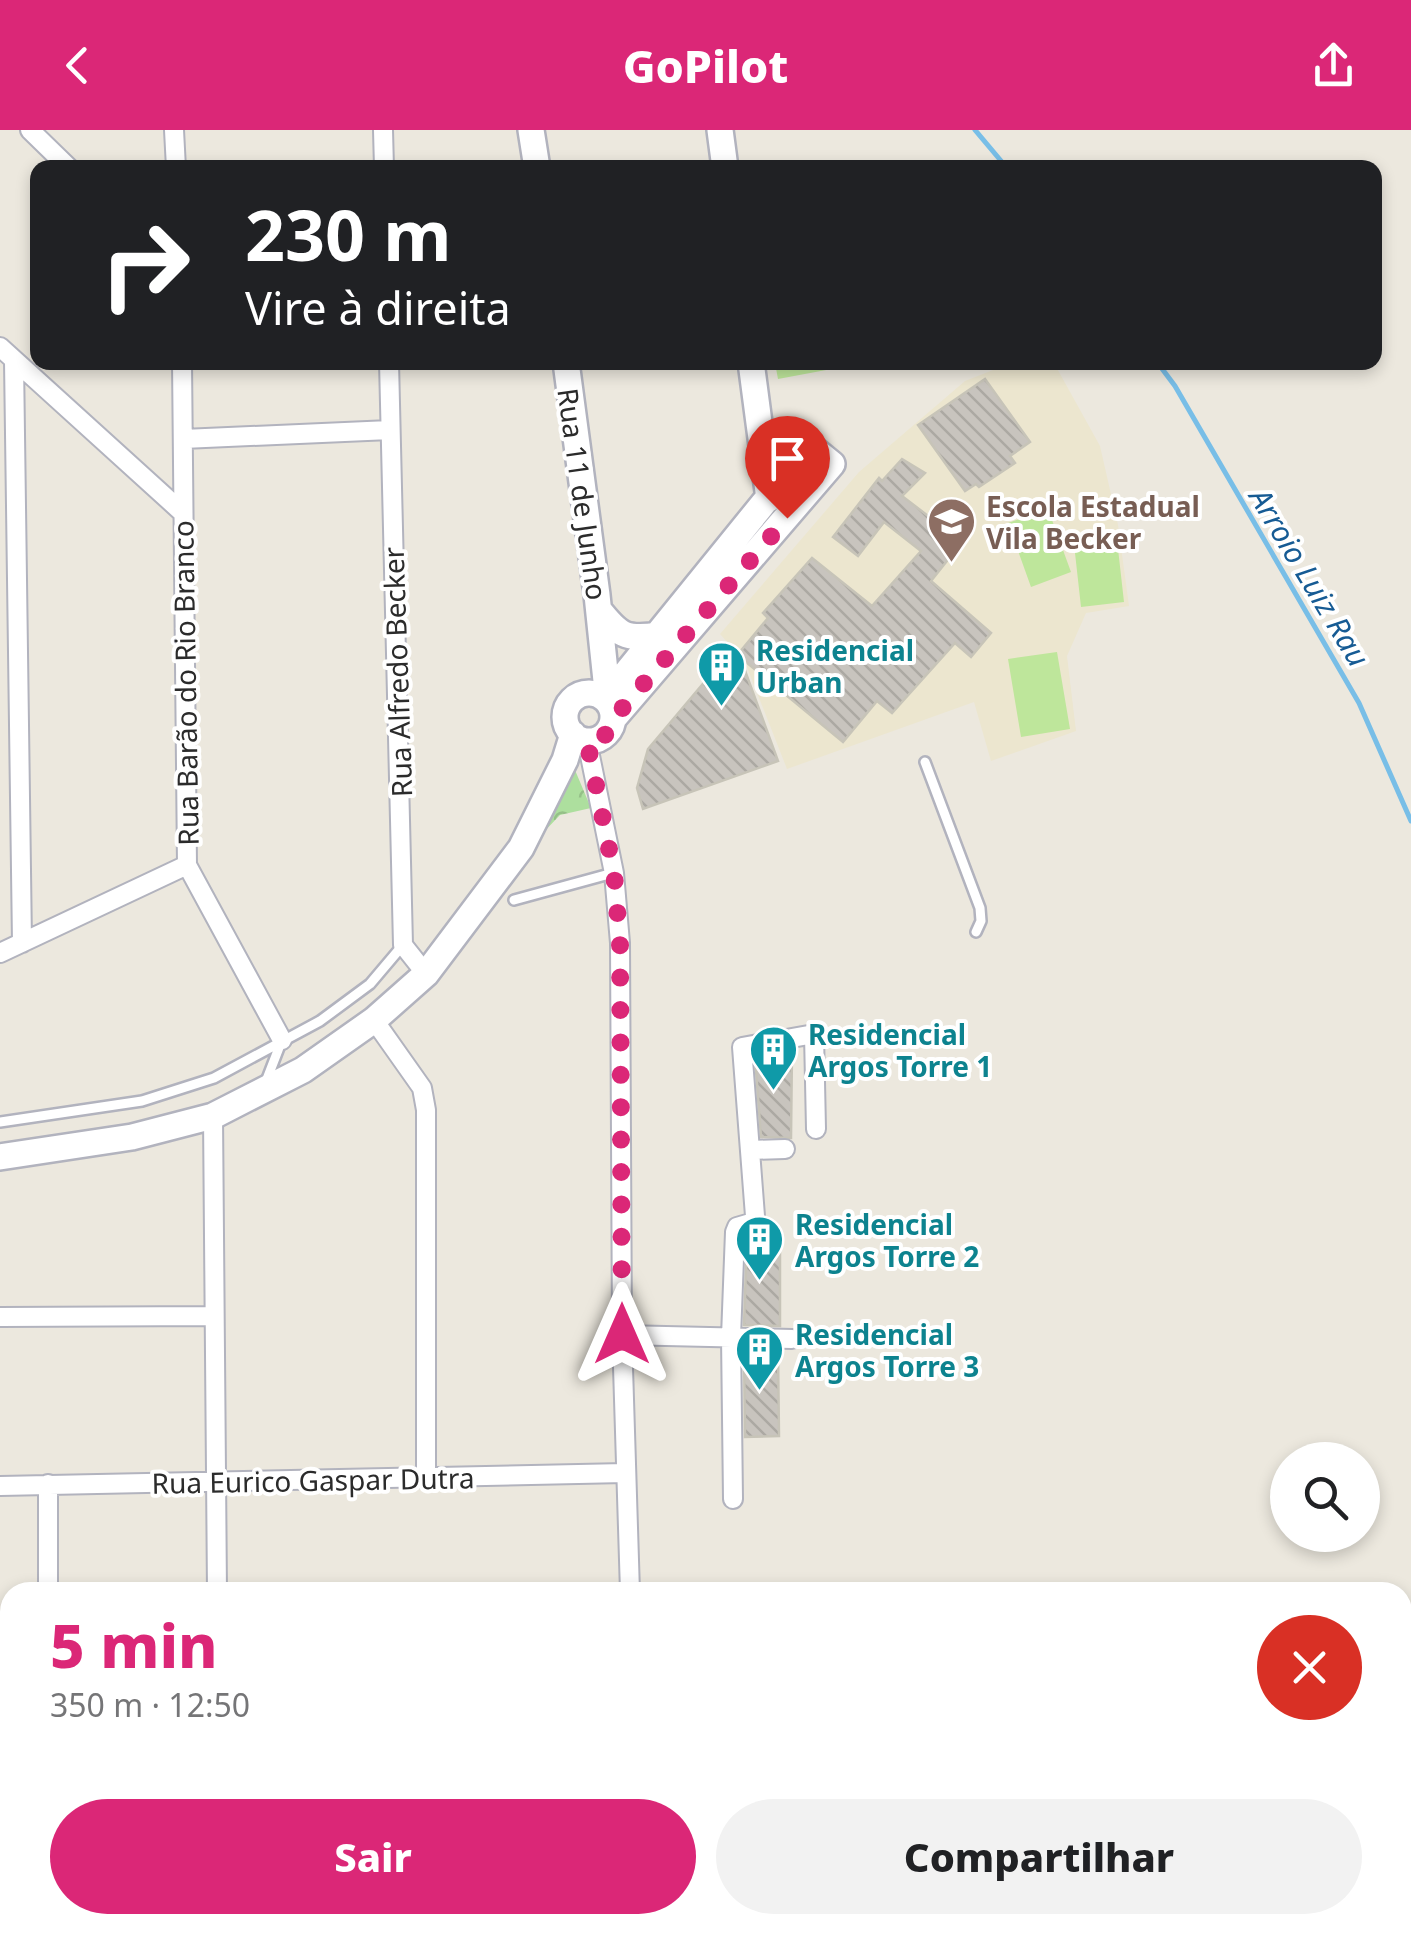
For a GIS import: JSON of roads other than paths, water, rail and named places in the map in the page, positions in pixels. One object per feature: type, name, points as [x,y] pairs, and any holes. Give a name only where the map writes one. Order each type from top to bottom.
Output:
[{"type":"main road","points":[[532,130],[536,160]]},
{"type":"main road","points":[[720,130],[724,160]]},
{"type":"main road","name":"Rua 11 de Junho","points":[[567,370],[600,618],[606,680],[602,704]]},
{"type":"main road","points":[[752,370],[769,499]]},
{"type":"main road","points":[[602,704],[574,699],[566,712],[568,728],[580,738],[602,738],[602,704],[810,446],[832,464],[723,594],[602,704]]},
{"type":"main road","points":[[600,618],[616,632],[642,637],[658,635]]},
{"type":"main road","points":[[0,1156],[132,1137],[214,1116],[303,1070],[374,1020],[426,974],[520,848],[580,738]]},
{"type":"street","points":[[30,130],[61,160]]},
{"type":"street","points":[[174,130],[176,160]]},
{"type":"street","points":[[383,130],[384,160]]},
{"type":"street","points":[[7,354],[182,513]]},
{"type":"street","points":[[7,354],[22,943]]},
{"type":"street","name":"Rua Barão do Rio Branco","points":[[182,370],[187,865],[282,1040]]},
{"type":"street","name":"Rua Alfredo Becker","points":[[388,370],[403,945]]},
{"type":"street","points":[[183,439],[390,430]]},
{"type":"street","points":[[580,738],[614,873],[620,943],[622,1334],[630,1582]]},
{"type":"street","points":[[0,953],[187,865]]},
{"type":"street","points":[[403,945],[426,974]]},
{"type":"street","points":[[374,1020],[422,1088],[426,1110],[426,1480]]},
{"type":"street","points":[[733,1500],[731,1337],[735,1232],[738,1227],[754,1222],[755,1216],[742,1047],[814,1034],[816,1129]]},
{"type":"street","points":[[214,1116],[217,1582]]},
{"type":"street","points":[[750,1150],[785,1149]]},
{"type":"street","points":[[0,1317],[214,1316]]},
{"type":"street","points":[[622,1334],[792,1338]]},
{"type":"street","name":"Rua Eurico Gaspar Dutra","points":[[0,1486],[625,1473]]},
{"type":"street","points":[[48,1484],[48,1582]]},
{"type":"lane","points":[[925,762],[980,908],[976,932]]},
{"type":"lane","points":[[514,900],[614,873]]},
{"type":"lane","points":[[0,1122],[142,1102],[214,1078],[320,1022],[370,984],[403,945]]},
{"type":"lane","points":[[263,1091],[282,1040]]},
{"type":"waterway","name":"Arroio Luiz Rau","points":[[975,130],[1000,160]]},
{"type":"waterway","name":"Arroio Luiz Rau","points":[[1163,370],[1359,703],[1411,821]]},
{"type":"place","name":"Escola Estadual Vila Becker","points":[[951,564]]},
{"type":"place","name":"Residencial Urban","points":[[721,708]]},
{"type":"place","name":"Residencial Argos Torre 1","points":[[773,1092]]},
{"type":"place","name":"Residencial Argos Torre 2","points":[[760,1282]]},
{"type":"place","name":"Residencial Argos Torre 3","points":[[760,1392]]}]
